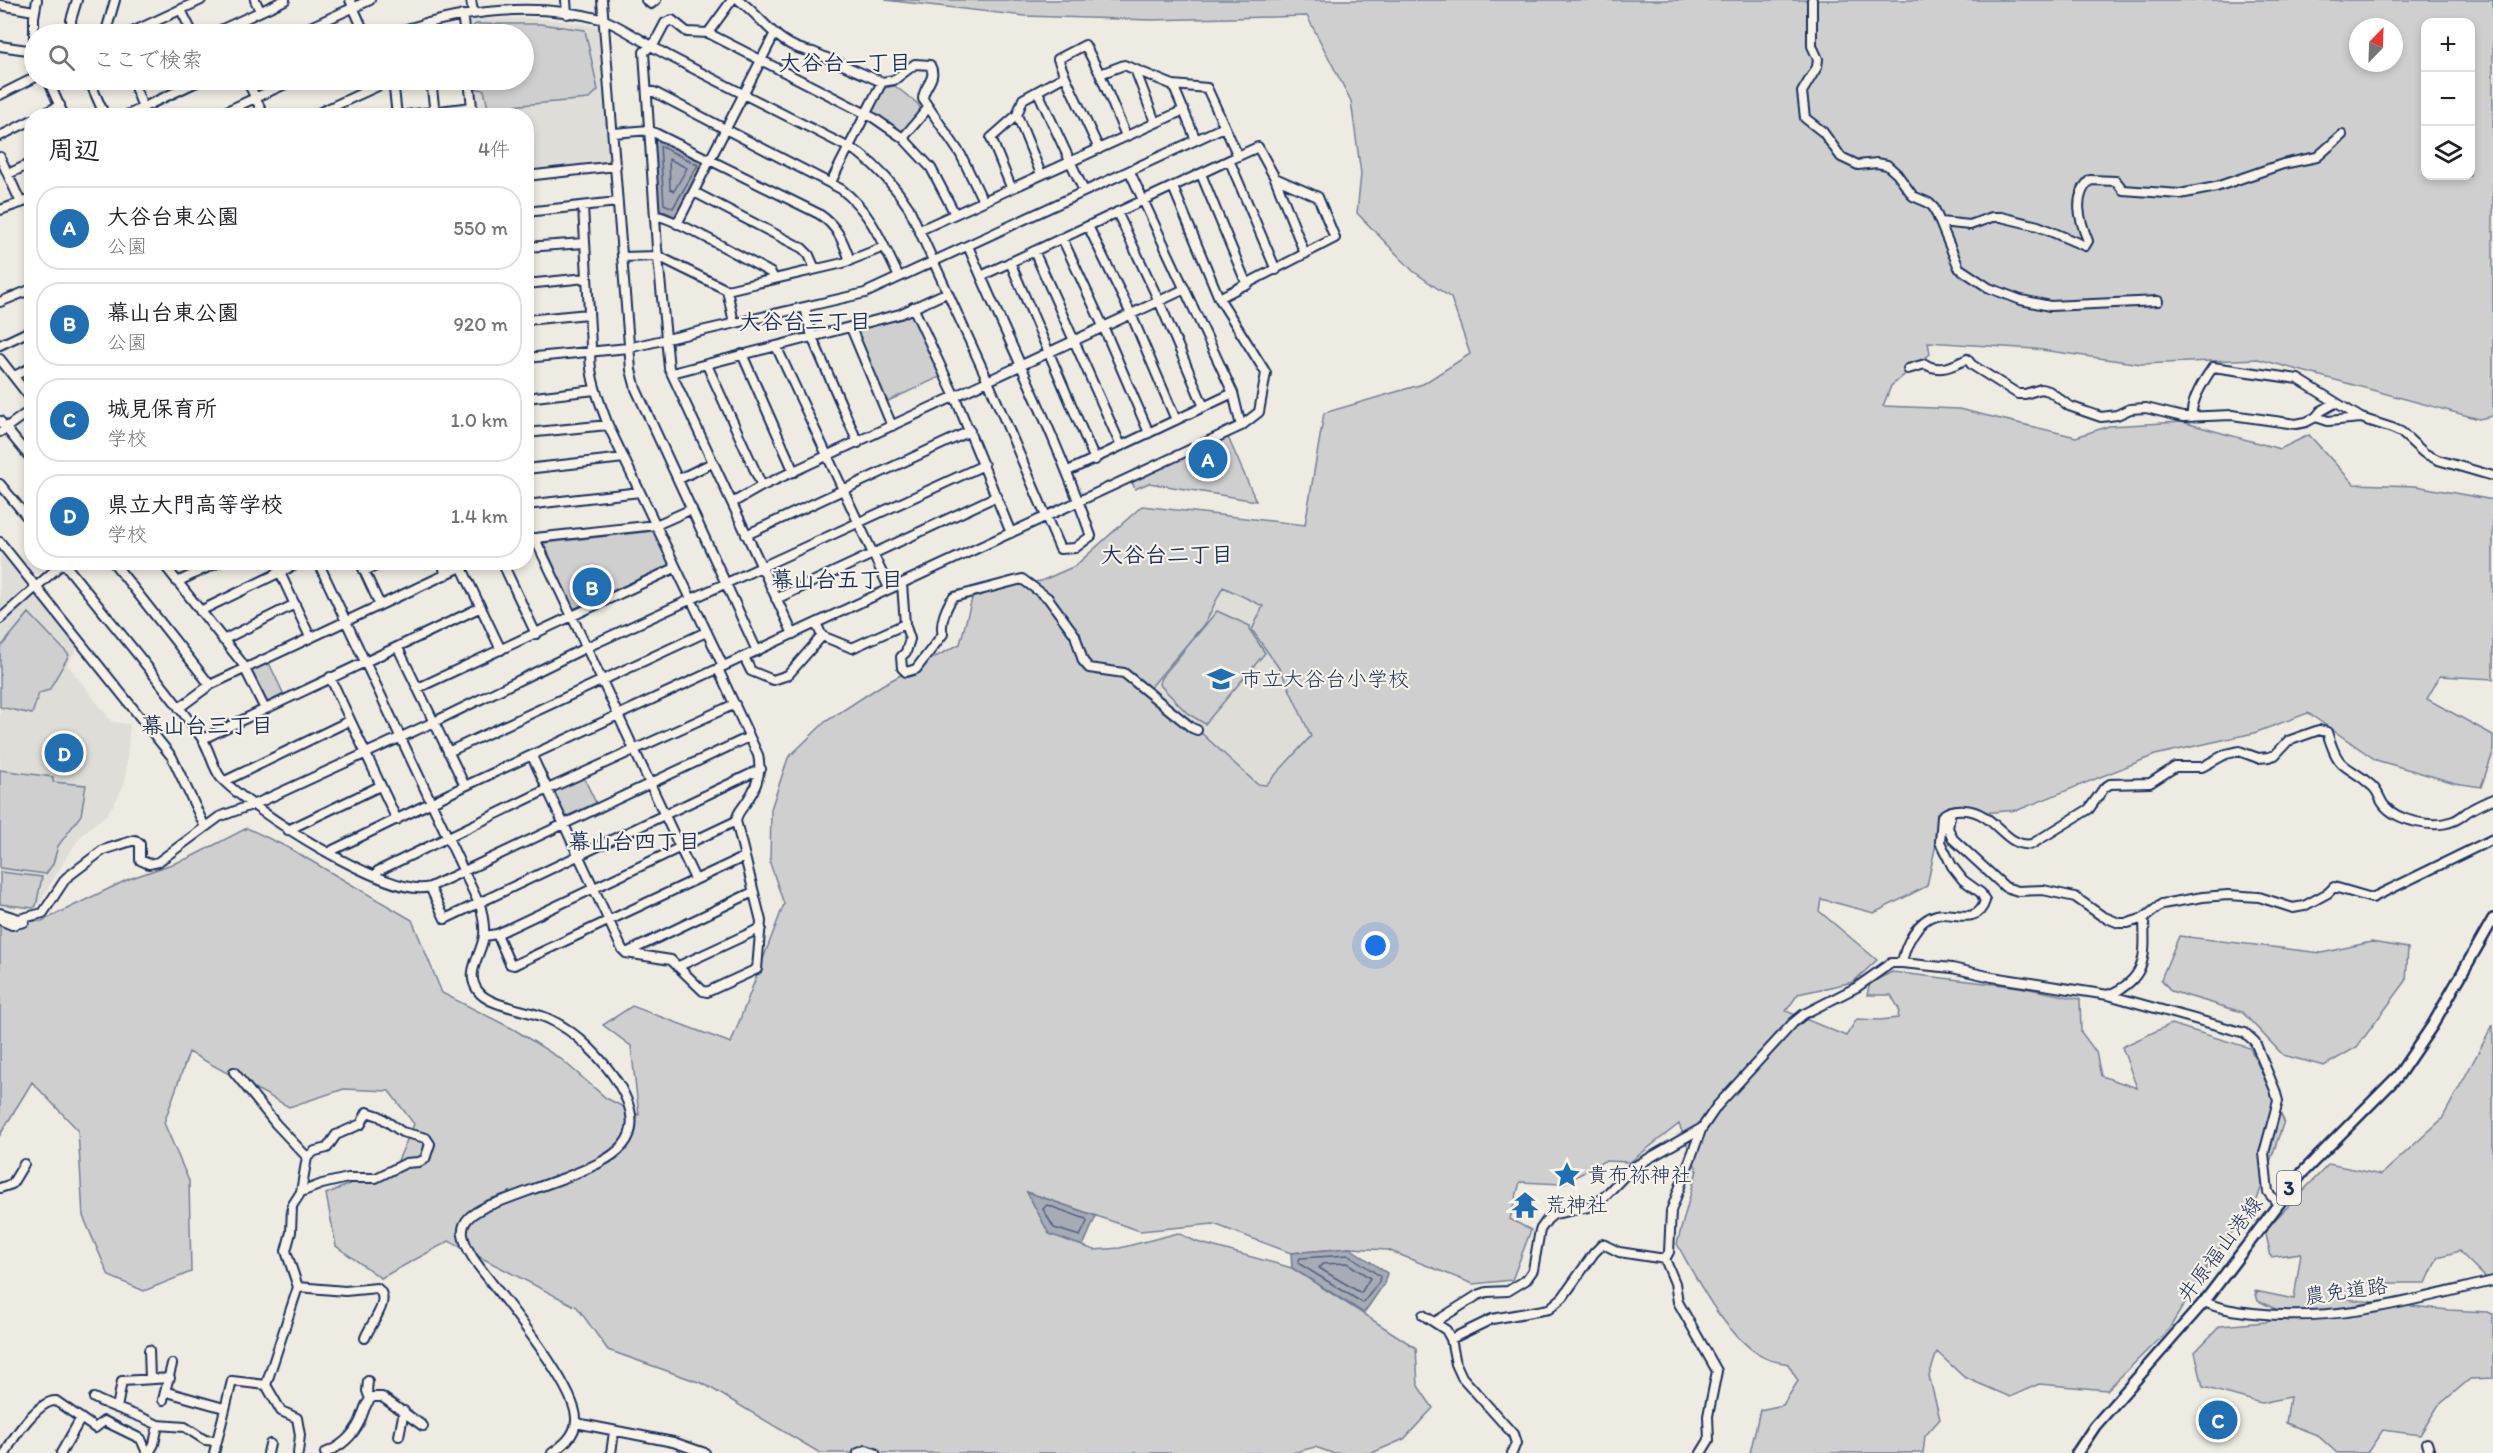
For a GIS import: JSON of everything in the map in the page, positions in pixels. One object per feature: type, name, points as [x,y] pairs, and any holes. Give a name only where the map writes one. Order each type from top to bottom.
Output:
[{"type":"main road","name":"井原福山港線","points":[[2077,1453],[2095,1426],[2204,1302],[2302,1172],[2398,1076],[2432,1026],[2493,920]]},
{"type":"street","points":[[34,24],[37,0]]},
{"type":"street","points":[[72,24],[77,0]]},
{"type":"street","points":[[108,24],[115,0]]},
{"type":"street","points":[[150,24],[201,0]]},
{"type":"street","points":[[255,0],[260,11]]},
{"type":"street","points":[[238,24],[285,0]]},
{"type":"street","points":[[314,24],[351,4],[370,0]]},
{"type":"street","points":[[471,0],[473,12]]},
{"type":"street","points":[[566,0],[567,14]]},
{"type":"street","points":[[602,0],[614,133],[630,370],[636,389],[757,651]]},
{"type":"street","points":[[646,0],[651,4],[656,0]]},
{"type":"street","points":[[708,33],[732,0]]},
{"type":"street","points":[[739,0],[775,33],[799,50],[813,52],[882,82],[894,80],[915,64],[930,65],[934,73],[933,78],[922,95],[923,99],[962,155],[983,201]]},
{"type":"street","points":[[1812,0],[1812,46],[1818,59],[1817,67],[1802,92],[1805,118],[1823,132],[1834,150],[1841,156],[1858,165],[1877,163],[1887,165],[1897,174],[1913,196],[1929,203],[1934,208],[1959,268],[1989,288],[2021,300],[2050,306],[2158,301]]},
{"type":"street","points":[[351,4],[360,24]]},
{"type":"street","points":[[0,5],[34,11]]},
{"type":"street","points":[[422,24],[473,12],[536,9],[603,19],[743,95],[848,148],[878,168],[898,190],[920,230],[1060,549],[1075,548],[1091,536],[1079,502],[1022,364],[968,246]]},
{"type":"street","points":[[181,10],[188,24]]},
{"type":"street","points":[[462,15],[463,24]]},
{"type":"street","points":[[793,634],[672,374],[666,339],[658,256],[644,52],[655,42],[665,23],[672,20],[687,32],[708,33],[866,114],[903,138],[931,168],[956,214]]},
{"type":"street","points":[[677,224],[775,33]]},
{"type":"street","points":[[1098,148],[1058,59],[1085,45],[1126,135]]},
{"type":"street","points":[[0,46],[24,50]]},
{"type":"street","points":[[1100,74],[1124,65],[1173,85],[1207,88],[1238,156]]},
{"type":"street","points":[[1135,69],[1155,122]]},
{"type":"street","points":[[1011,187],[991,138],[1017,115],[1023,99],[1065,76]]},
{"type":"street","points":[[831,183],[882,82]]},
{"type":"street","points":[[0,95],[24,83]]},
{"type":"street","points":[[1173,85],[1196,140]]},
{"type":"street","points":[[53,90],[61,108]]},
{"type":"street","points":[[93,90],[101,108]]},
{"type":"street","points":[[136,90],[143,107],[180,90]]},
{"type":"street","points":[[252,90],[260,108]]},
{"type":"street","points":[[234,108],[273,90]]},
{"type":"street","points":[[330,108],[370,90]]},
{"type":"street","points":[[394,90],[397,108]]},
{"type":"street","points":[[432,90],[434,108]]},
{"type":"street","points":[[471,90],[472,108]]},
{"type":"street","points":[[647,92],[654,92],[831,183],[860,206],[871,219],[898,277]]},
{"type":"street","points":[[1038,92],[1084,191]]},
{"type":"street","points":[[55,108],[60,105]]},
{"type":"street","points":[[903,138],[928,108]]},
{"type":"street","points":[[920,230],[1184,110]]},
{"type":"street","points":[[1017,115],[1041,174]]},
{"type":"street","points":[[0,136],[24,124]]},
{"type":"street","points":[[534,357],[628,348],[865,292],[1224,127]]},
{"type":"street","points":[[614,133],[649,130],[825,218],[841,235],[850,261]]},
{"type":"street","points":[[1940,222],[1970,225],[2001,217],[2038,226],[2085,246],[2088,241],[2081,224],[2079,198],[2084,185],[2090,180],[2116,182],[2123,190],[2166,194],[2199,191],[2283,164],[2317,156],[2342,135]]},
{"type":"street","points":[[981,276],[1258,147],[1275,178],[1305,254]]},
{"type":"street","points":[[0,157],[21,203]]},
{"type":"street","points":[[1230,162],[1276,270]]},
{"type":"street","points":[[534,175],[616,166]]},
{"type":"street","points":[[8,174],[24,167]]},
{"type":"street","points":[[1130,172],[1233,393],[1242,426]]},
{"type":"street","points":[[1201,174],[1247,285]]},
{"type":"street","points":[[1219,298],[1335,238],[1318,197],[1275,178]]},
{"type":"street","points":[[330,854],[465,786],[1242,426],[1259,412],[1266,373],[1219,298],[1173,186]]},
{"type":"street","points":[[694,192],[802,248],[809,255],[815,269]]},
{"type":"street","points":[[0,210],[24,202]]},
{"type":"street","points":[[534,211],[617,202]]},
{"type":"street","points":[[532,756],[622,949],[626,953],[667,959],[679,966],[703,991],[707,992],[756,969],[761,928],[736,815],[748,800],[761,769],[759,755],[749,737],[692,601],[608,425],[595,390],[590,352],[583,207]]},
{"type":"street","points":[[1117,212],[1159,301],[1204,407]]},
{"type":"street","points":[[656,216],[661,216],[771,273],[773,277]]},
{"type":"street","points":[[1088,226],[1131,314],[1176,420]]},
{"type":"street","points":[[1062,238],[1149,433]]},
{"type":"street","points":[[534,246],[584,243]]},
{"type":"street","points":[[622,257],[658,256],[727,290],[773,277],[850,261],[884,247]]},
{"type":"street","points":[[1034,251],[1121,446]]},
{"type":"street","points":[[1010,262],[1095,460]]},
{"type":"street","points":[[534,283],[586,278]]},
{"type":"street","points":[[732,503],[762,486],[1185,289]]},
{"type":"street","points":[[727,290],[734,323]]},
{"type":"street","points":[[0,302],[24,292]]},
{"type":"street","points":[[672,374],[900,314],[946,293]]},
{"type":"street","points":[[805,306],[812,337],[858,443]]},
{"type":"street","points":[[913,307],[970,431],[1011,533]]},
{"type":"street","points":[[534,319],[588,314]]},
{"type":"street","points":[[851,328],[892,426]]},
{"type":"street","points":[[0,345],[24,334]]},
{"type":"street","points":[[776,346],[889,588]]},
{"type":"street","points":[[742,354],[794,472]]},
{"type":"street","points":[[0,359],[24,389]]},
{"type":"street","points":[[1908,369],[1924,364],[1933,369],[1946,368],[1967,359],[1972,365],[2019,394],[2042,388],[2069,406],[2101,417],[2117,415],[2130,409],[2146,408],[2192,417],[2232,415],[2296,424],[2306,423],[2335,403]]},
{"type":"street","points":[[707,365],[762,486]]},
{"type":"street","points":[[2192,417],[2191,408],[2194,399],[2213,368],[2273,374],[2298,379],[2361,418],[2401,432],[2424,453],[2493,476]]},
{"type":"street","points":[[14,376],[24,371]]},
{"type":"street","points":[[534,397],[595,390]]},
{"type":"street","points":[[1068,471],[1233,393]]},
{"type":"street","points":[[3,430],[24,415]]},
{"type":"street","points":[[2316,417],[2328,422],[2361,418]]},
{"type":"street","points":[[0,421],[3,430],[24,452]]},
{"type":"street","points":[[534,433],[608,425]]},
{"type":"street","points":[[746,535],[843,492],[970,431]]},
{"type":"street","points":[[534,468],[624,458]]},
{"type":"street","points":[[679,479],[712,464]]},
{"type":"street","points":[[0,912],[19,919],[43,913],[50,906],[66,878],[103,850],[135,840],[140,844],[140,860],[149,864],[158,862],[219,816],[255,804],[434,722],[587,647],[692,601],[726,583],[984,465]]},
{"type":"street","points":[[0,484],[24,513]]},
{"type":"street","points":[[534,504],[640,492]]},
{"type":"street","points":[[776,599],[997,496]]},
{"type":"street","points":[[534,538],[656,525],[692,509]]},
{"type":"street","points":[[537,538],[537,543],[572,614],[617,716],[695,879]]},
{"type":"street","points":[[0,543],[172,757],[205,826]]},
{"type":"street","points":[[418,688],[675,567]]},
{"type":"street","points":[[0,619],[55,570]]},
{"type":"street","points":[[70,570],[203,739],[220,777],[288,830],[330,854],[376,876],[419,890],[463,873],[749,737]]},
{"type":"street","points":[[119,570],[210,685]]},
{"type":"street","points":[[168,570],[245,668],[265,709]]},
{"type":"street","points":[[177,582],[202,570]]},
{"type":"street","points":[[200,611],[284,570]]},
{"type":"street","points":[[322,570],[478,903],[484,924],[484,936],[472,969],[478,992],[498,1004],[548,1018],[578,1038],[614,1076],[631,1108],[631,1128],[625,1144],[602,1163],[487,1206],[474,1212],[464,1226],[463,1236],[473,1258],[536,1342],[562,1382],[576,1414],[576,1423],[568,1440],[552,1453]]},
{"type":"street","points":[[444,570],[445,575]]},
{"type":"street","points":[[178,708],[210,685],[457,570]]},
{"type":"street","points":[[463,570],[501,650]]},
{"type":"street","points":[[506,570],[536,634]]},
{"type":"street","points":[[364,571],[380,605]]},
{"type":"street","points":[[280,572],[310,638]]},
{"type":"street","points":[[902,584],[905,624],[910,639],[901,662],[903,670],[910,672],[915,669],[943,634],[941,630],[948,605],[954,597],[1016,579],[1024,579],[1048,598],[1075,635],[1083,661],[1089,668],[1124,673],[1197,730]]},
{"type":"street","points":[[223,640],[295,604]]},
{"type":"street","points":[[203,739],[480,608]]},
{"type":"street","points":[[816,623],[822,636],[852,648],[905,624]]},
{"type":"street","points":[[448,752],[706,632]]},
{"type":"street","points":[[744,657],[752,671],[776,679],[788,675],[822,636]]},
{"type":"street","points":[[398,648],[465,786]]},
{"type":"street","points":[[330,677],[397,820]]},
{"type":"street","points":[[376,876],[378,871],[548,789],[735,704]]},
{"type":"street","points":[[225,781],[349,721]]},
{"type":"street","points":[[1902,963],[1904,951],[1911,937],[1927,919],[1947,914],[1966,917],[1977,913],[1985,901],[1981,893],[1957,874],[1940,842],[1942,816],[1951,811],[1973,810],[1985,816],[2010,839],[2024,845],[2031,844],[2089,809],[2104,788],[2110,784],[2150,783],[2175,767],[2202,767],[2226,754],[2239,751],[2258,758],[2270,758],[2288,741],[2319,730],[2327,732],[2335,757],[2342,766],[2372,785],[2384,806],[2417,823],[2433,825],[2453,821],[2471,809],[2493,799]]},
{"type":"street","points":[[430,887],[445,919],[761,769]]},
{"type":"street","points":[[288,830],[380,786]]},
{"type":"street","points":[[1951,811],[1948,828],[1953,839],[2005,887],[2018,891],[2043,890],[2075,897],[2102,916],[2119,923],[2144,918],[2162,904],[2211,896],[2259,897],[2293,908],[2304,906],[2334,887],[2372,898],[2493,839]]},
{"type":"street","points":[[484,936],[496,934],[736,822]]},
{"type":"street","points":[[496,934],[510,964],[514,965],[744,857]]},
{"type":"street","points":[[626,953],[753,892]]},
{"type":"street","points":[[0,920],[12,925],[30,921],[39,914]]},
{"type":"street","points":[[2108,995],[2128,985],[2139,973],[2145,937],[2144,918]]},
{"type":"street","points":[[679,966],[761,928]]},
{"type":"street","points":[[1665,1260],[1669,1252],[1671,1211],[1702,1128],[1717,1106],[1792,1023],[1857,987],[1891,963],[1952,968],[1992,977],[2108,995],[2245,1033],[2254,1042],[2276,1090],[2278,1101],[2264,1153],[2268,1192],[2277,1203]]},
{"type":"street","points":[[234,1072],[276,1124],[307,1157]]},
{"type":"street","points":[[298,1453],[300,1435],[297,1418],[281,1411],[266,1385],[298,1287],[286,1251],[291,1232],[292,1206],[301,1192],[307,1157],[315,1151],[327,1148],[336,1135],[361,1124],[367,1112],[379,1116],[402,1132],[426,1138],[430,1144],[425,1159],[406,1163],[376,1178],[348,1178],[301,1192]]},
{"type":"street","points":[[1435,1322],[1478,1295],[1508,1291],[1521,1284],[1533,1270],[1540,1230],[1546,1220],[1554,1214],[1593,1206],[1632,1168],[1702,1128]]},
{"type":"street","points":[[0,1188],[12,1184],[24,1164]]},
{"type":"street","points":[[1451,1339],[1492,1318],[1549,1309],[1563,1297],[1603,1244],[1619,1252],[1665,1260]]},
{"type":"street","points":[[1665,1260],[1672,1274],[1678,1302],[1717,1371],[1708,1416],[1709,1440],[1701,1453]]},
{"type":"street","name":"農免道路","points":[[2204,1302],[2228,1310],[2270,1315],[2330,1315],[2358,1311],[2493,1281]]},
{"type":"street","points":[[298,1287],[345,1291],[377,1287],[381,1290],[384,1296],[382,1305],[369,1326],[365,1338]]},
{"type":"street","points":[[1423,1315],[1446,1330],[1451,1339],[1456,1364],[1462,1377],[1513,1434],[1516,1443],[1512,1453]]},
{"type":"street","points":[[148,1350],[150,1379]]},
{"type":"street","points":[[172,1364],[165,1396],[225,1408]]},
{"type":"street","points":[[6,1453],[13,1439],[40,1407],[52,1400],[95,1428],[104,1421],[113,1407],[122,1381],[170,1378]]},
{"type":"street","points":[[325,1453],[347,1439],[359,1423],[370,1399],[367,1391],[368,1380]]},
{"type":"street","points":[[214,1453],[232,1381],[266,1385]]},
{"type":"street","points":[[390,1402],[392,1391]]},
{"type":"street","points":[[370,1399],[382,1397],[423,1426]]},
{"type":"street","points":[[94,1398],[113,1407],[135,1413],[158,1425],[185,1427],[205,1440],[216,1441]]},
{"type":"street","points":[[399,1436],[404,1412]]},
{"type":"street","points":[[61,1453],[81,1418]]},
{"type":"street","points":[[104,1421],[141,1439],[148,1453],[154,1444],[158,1425]]},
{"type":"street","points":[[576,1423],[673,1442],[705,1453]]},
{"type":"street","points":[[611,1453],[614,1432]]},
{"type":"street","points":[[2427,1443],[2430,1453]]},
{"type":"street","points":[[268,1453],[270,1444]]},
{"type":"street","points":[[858,1453],[866,1450],[876,1453]]},
{"type":"shaded area","points":[[885,0],[2493,0],[2493,416],[2479,419],[2258,359],[2141,364],[2035,349],[1928,342],[1930,354],[1891,386],[1883,406],[1959,409],[2076,437],[2109,426],[2182,422],[2280,449],[2309,435],[2354,484],[2416,486],[2493,500],[2493,679],[2440,676],[2427,699],[2493,735],[2493,753],[2481,787],[2455,783],[2376,760],[2308,713],[2254,733],[2155,755],[2018,810],[1942,816],[1927,886],[1874,913],[1821,899],[1819,911],[1877,960],[1853,982],[1798,994],[1786,1011],[1846,1036],[1857,1019],[1898,1018],[1899,1009],[1891,995],[1867,995],[1870,983],[1892,972],[2019,987],[2080,999],[2081,1032],[2096,1052],[2101,1076],[2137,1088],[2122,1047],[2171,1024],[2250,1048],[2284,1121],[2257,1200],[2213,1257],[2169,1329],[2107,1390],[2039,1384],[2010,1397],[1964,1377],[1937,1352],[1929,1376],[1940,1419],[1925,1436],[1923,1453],[1750,1453],[1760,1410],[1783,1405],[1798,1381],[1788,1364],[1764,1358],[1747,1346],[1723,1320],[1677,1244],[1697,1170],[1679,1124],[1630,1162],[1604,1161],[1563,1184],[1520,1182],[1510,1219],[1531,1230],[1512,1280],[1473,1284],[1388,1250],[1350,1248],[1291,1253],[1214,1224],[1140,1231],[1027,1192],[1050,1234],[1094,1250],[1120,1248],[1178,1233],[1197,1242],[1292,1268],[1416,1348],[1418,1386],[1433,1408],[1404,1439],[1372,1453],[1332,1453],[1315,1447],[1292,1453],[820,1453],[704,1384],[608,1350],[577,1307],[449,1241],[381,1278],[336,1246],[326,1194],[396,1165],[414,1124],[389,1091],[344,1089],[289,1107],[189,1052],[164,1123],[189,1181],[191,1272],[144,1291],[109,1276],[83,1216],[78,1130],[32,1082],[0,1135],[0,922],[42,921],[129,879],[189,858],[247,828],[289,848],[412,920],[442,993],[515,1030],[561,1059],[606,1098],[639,1115],[631,1046],[603,1025],[632,1006],[731,1043],[784,904],[770,863],[771,809],[788,758],[825,722],[882,685],[960,644],[974,591],[1041,581],[1075,566],[1142,506],[1305,525],[1324,413],[1423,384],[1470,354],[1451,298],[1413,271],[1357,213],[1361,174],[1351,101],[1307,16],[1151,20],[1025,16]],"holes":[[[1223,587],[1263,606],[1252,630],[1281,671],[1311,736],[1266,785],[1257,784],[1151,687],[1205,623]]]},
{"type":"shaded area","points":[[473,19],[556,20],[602,29],[611,160],[608,163],[534,170],[534,108],[476,108],[475,90],[534,90],[534,24],[470,24]]},
{"type":"shaded area","points":[[534,24],[585,30],[598,90],[589,99],[488,108],[484,90],[534,90]]},
{"type":"shaded area","points":[[895,86],[918,104],[921,110],[902,132],[871,111],[884,88]]},
{"type":"shaded area","points":[[913,309],[944,375],[884,403],[852,328]]},
{"type":"shaded area","points":[[1227,435],[1256,501],[1149,483],[1135,489],[1132,482]]},
{"type":"shaded area","points":[[654,531],[670,565],[573,609],[544,543]]},
{"type":"shaded area","points":[[0,546],[29,581],[0,611]]},
{"type":"shaded area","name":"市立大谷台小学校","points":[[1223,587],[1264,606],[1253,630],[1281,671],[1311,736],[1266,785],[1257,784],[1151,687],[1205,623]]},
{"type":"shaded area","points":[[36,594],[80,645],[67,664],[112,722],[130,724],[125,782],[117,799],[107,814],[83,834],[67,856],[37,907],[31,909],[0,906],[0,628]]},
{"type":"shaded area","points":[[1217,611],[1250,626],[1250,630],[1265,653],[1205,724],[1187,713],[1159,684],[1161,678]]},
{"type":"shaded area","points":[[29,613],[69,655],[49,690],[39,693],[32,714],[0,707],[0,648]]},
{"type":"shaded area","points":[[269,663],[284,695],[267,703],[251,671]]},
{"type":"shaded area","points":[[0,770],[53,777],[53,782],[86,785],[81,815],[58,846],[53,864],[46,874],[0,868]]},
{"type":"shaded area","points":[[582,774],[596,803],[562,818],[548,789]]},
{"type":"shaded area","points":[[0,872],[42,877],[36,906],[33,908],[0,904]]},
{"type":"shaded area","points":[[2179,936],[2322,953],[2371,942],[2408,948],[2406,981],[2357,1047],[2324,1066],[2283,1055],[2242,1012],[2171,991],[2161,979]]},
{"type":"shaded area","points":[[2493,1025],[2493,1278],[2485,1277],[2459,1251],[2438,1257],[2426,1283],[2359,1283],[2345,1299],[2493,1314],[2493,1378],[2470,1379],[2438,1406],[2420,1435],[2383,1430],[2367,1453],[2337,1453],[2317,1435],[2286,1423],[2290,1397],[2261,1403],[2203,1387],[2195,1352],[2220,1326],[2266,1322],[2280,1311],[2258,1301],[2255,1291],[2294,1299],[2301,1253],[2271,1257],[2265,1230],[2329,1164],[2381,1175],[2442,1119]]},
{"type":"water","points":[[651,134],[708,162],[676,217],[659,209]]},
{"type":"water","points":[[1027,1192],[1096,1216],[1083,1246],[1049,1234]]},
{"type":"water","points":[[1350,1248],[1387,1273],[1384,1284],[1364,1313],[1292,1268],[1291,1253]]},
{"type":"place","name":"大谷台東公園","points":[[1208,459]]},
{"type":"place","name":"幕山台東公園","points":[[592,587]]},
{"type":"place","name":"市立大谷台小学校","points":[[1221,679]]},
{"type":"place","name":"県立大門高等学校","points":[[64,753]]},
{"type":"place","name":"貴布祢神社","points":[[1567,1175]]},
{"type":"place","name":"荒神社","points":[[1525,1205]]},
{"type":"place","name":"城見保育所","points":[[2218,1420]]},
{"type":"district","name":"大谷台一丁目","points":[[845,62]]},
{"type":"district","name":"大谷台三丁目","points":[[805,321]]},
{"type":"district","name":"大谷台二丁目","points":[[1167,554]]},
{"type":"district","name":"幕山台五丁目","points":[[837,579]]},
{"type":"district","name":"幕山台三丁目","points":[[207,725]]},
{"type":"district","name":"幕山台四丁目","points":[[634,841]]}]
